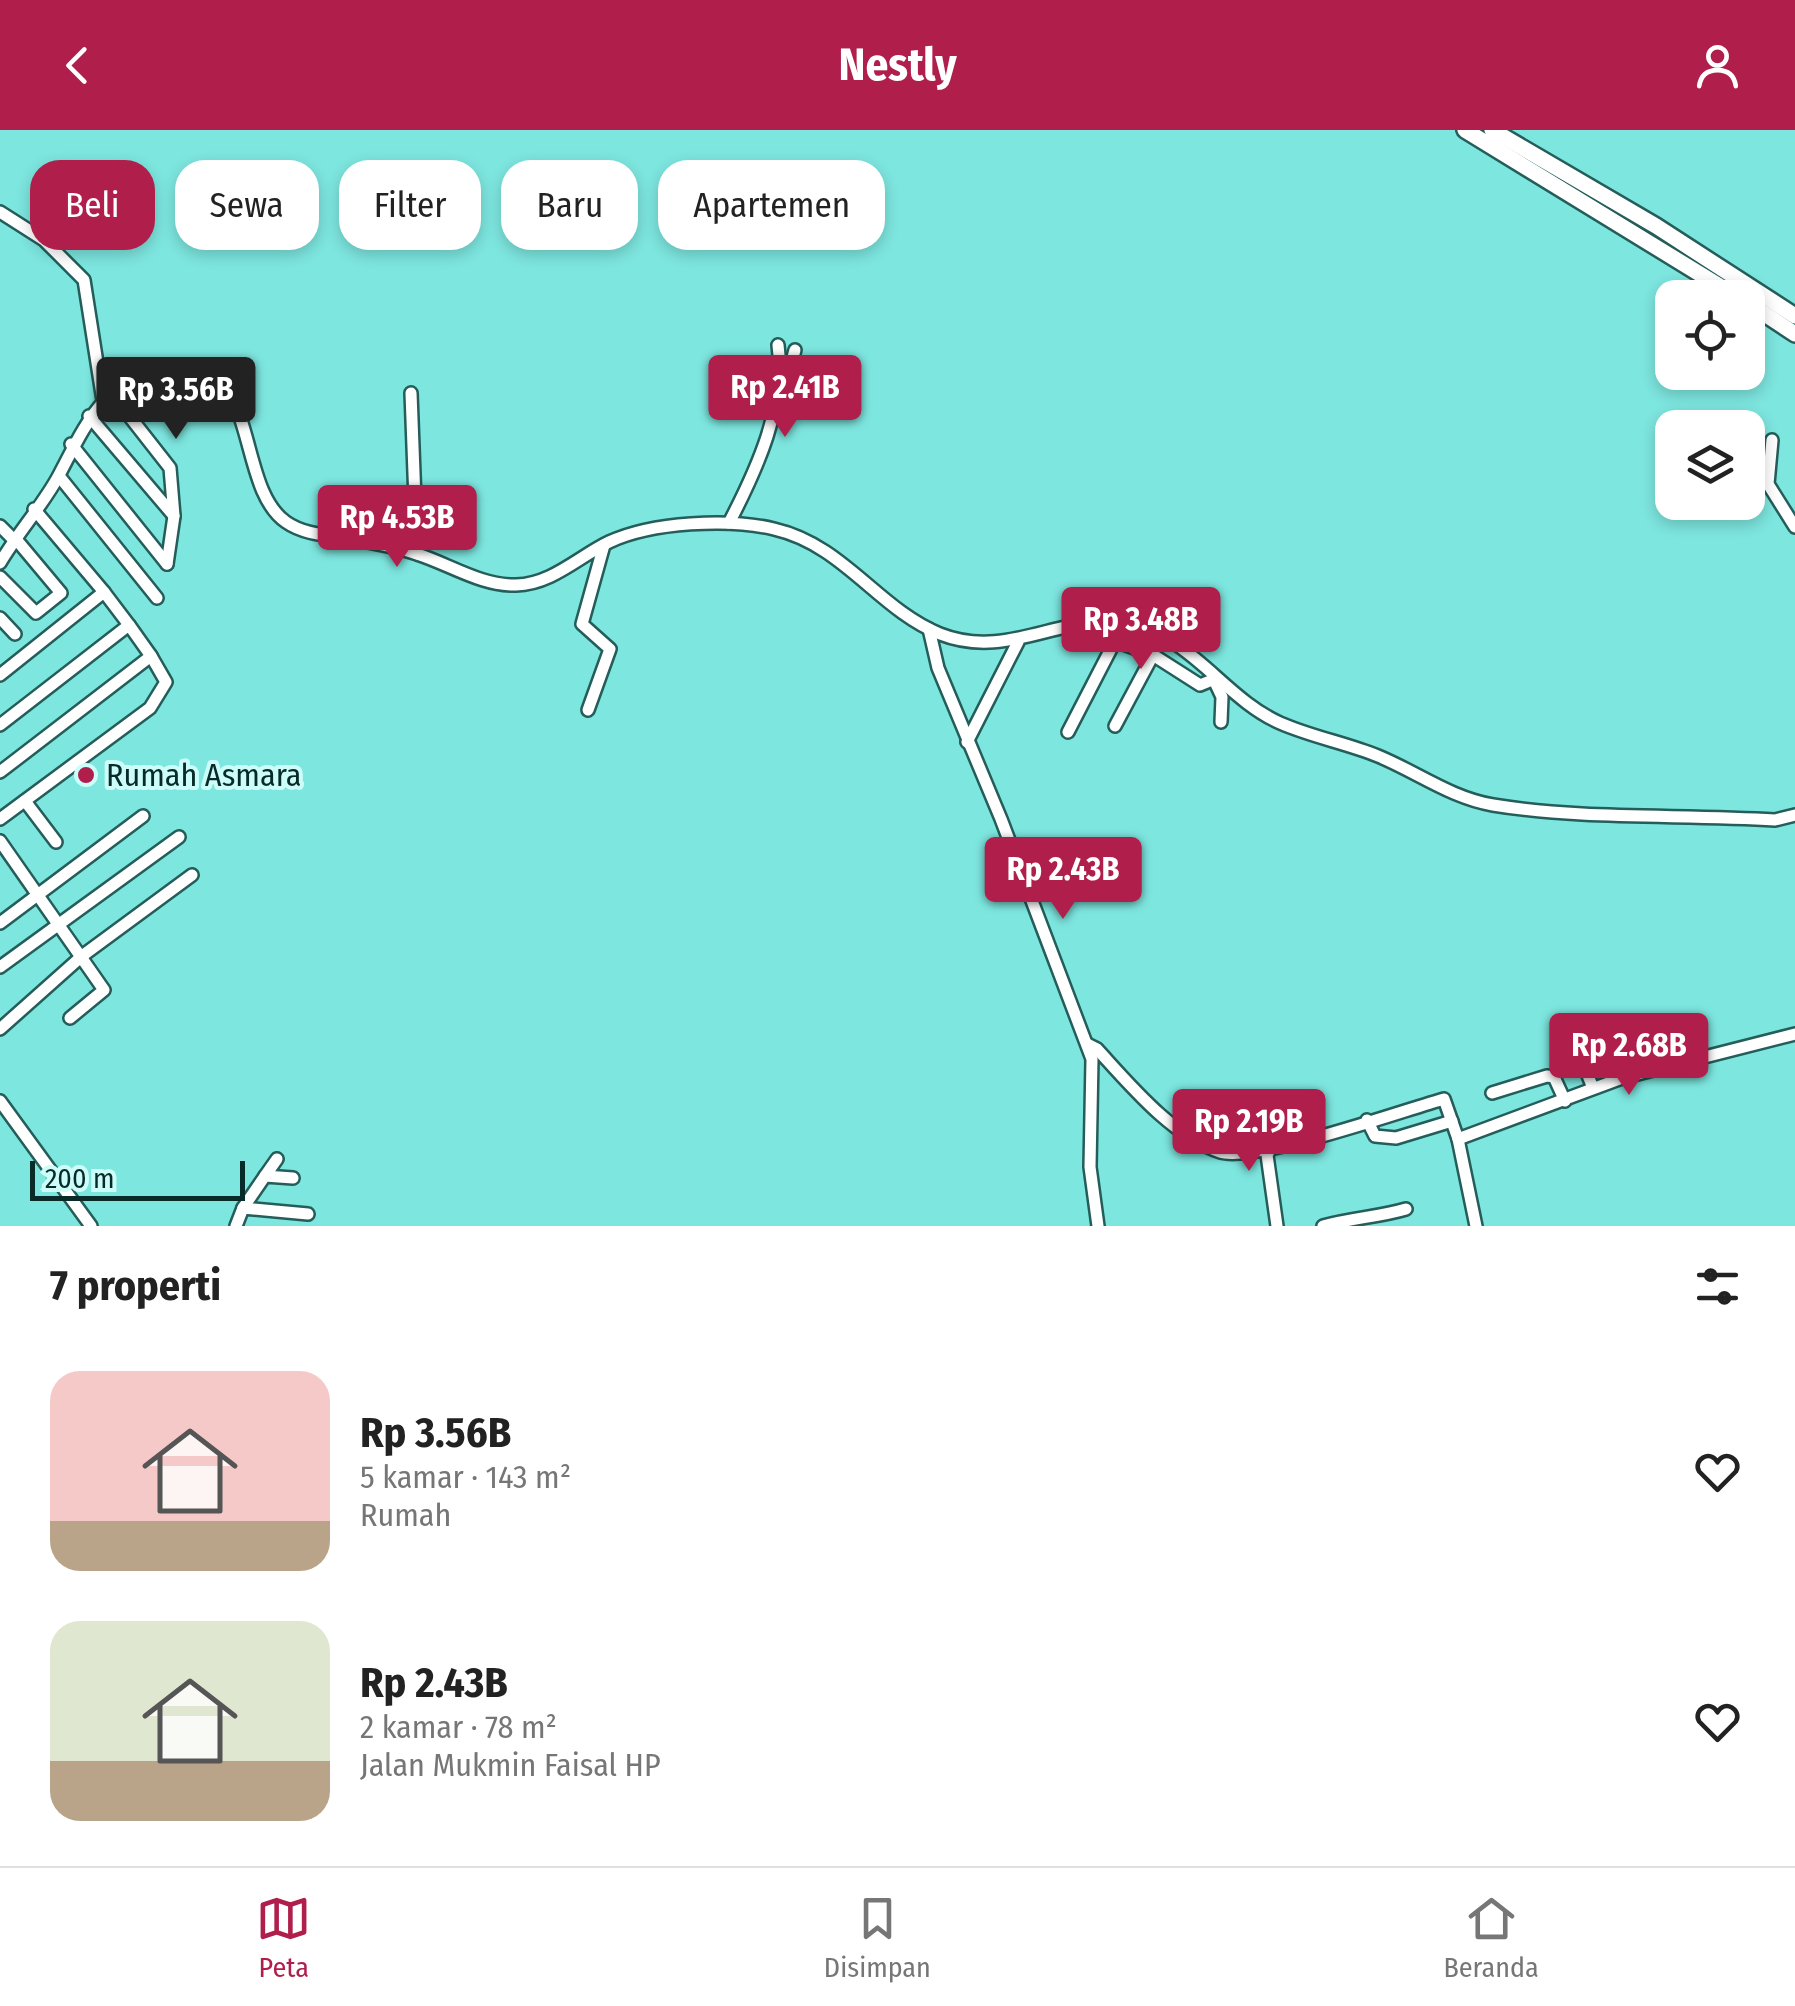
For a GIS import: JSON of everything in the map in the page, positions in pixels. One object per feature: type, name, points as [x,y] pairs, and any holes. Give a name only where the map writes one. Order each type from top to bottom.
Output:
[{"type":"highway","points":[[1466,130],[1526,160],[1795,316]]},
{"type":"highway","points":[[1492,130],[1526,160]]},
{"type":"highway","points":[[1653,232],[1716,280]]},
{"type":"highway","points":[[1765,314],[1795,334]]},
{"type":"street","points":[[0,212],[44,240],[84,280],[108,397],[170,468],[174,516],[167,564],[71,444]]},
{"type":"street","points":[[729,522],[760,460],[780,367],[778,345]]},
{"type":"street","points":[[780,367],[792,361],[795,350]]},
{"type":"street","points":[[0,563],[59,476],[71,444],[108,397],[168,368],[192,368],[212,375],[232,397],[262,489],[287,523],[307,532],[417,554],[492,582],[522,585],[553,575],[604,545],[680,526],[729,522],[776,529],[804,539],[840,560],[930,629],[972,642],[1018,642],[1088,623],[1138,625],[1184,648],[1272,720],[1376,756],[1471,800],[1574,812],[1774,820],[1795,815]]},
{"type":"street","points":[[411,393],[417,554]]},
{"type":"street","points":[[90,416],[174,516]]},
{"type":"street","points":[[1772,440],[1768,484],[1795,527]]},
{"type":"street","points":[[59,476],[156,598]]},
{"type":"street","points":[[0,820],[160,696],[165,678],[104,592],[34,509]]},
{"type":"street","points":[[0,526],[61,592],[36,613],[0,578]]},
{"type":"street","points":[[588,710],[610,649],[582,624],[604,545]]},
{"type":"street","points":[[0,675],[104,592]]},
{"type":"street","points":[[0,618],[15,634]]},
{"type":"street","points":[[0,725],[129,625]]},
{"type":"street","points":[[930,629],[932,651],[1087,1044],[1094,1074],[1090,1149],[1098,1226]]},
{"type":"street","points":[[1068,732],[1115,641],[1153,655],[1200,685],[1216,678]]},
{"type":"street","points":[[968,742],[1018,642]]},
{"type":"street","points":[[1115,726],[1153,655]]},
{"type":"street","points":[[0,772],[151,656]]},
{"type":"street","points":[[1216,678],[1222,698],[1221,722]]},
{"type":"street","points":[[25,801],[56,842]]},
{"type":"street","points":[[0,923],[143,816]]},
{"type":"street","points":[[0,968],[180,837]]},
{"type":"street","points":[[0,841],[104,990],[70,1018]]},
{"type":"street","points":[[0,1029],[82,956],[192,875]]},
{"type":"street","points":[[1639,1026],[1658,1069]]},
{"type":"street","points":[[1458,1139],[1622,1078],[1795,1034]]},
{"type":"street","points":[[1607,1038],[1622,1078]]},
{"type":"street","points":[[1087,1044],[1097,1048],[1168,1120],[1209,1146],[1234,1154],[1271,1148],[1444,1099],[1458,1139],[1476,1226]]},
{"type":"street","points":[[1577,1048],[1593,1088]]},
{"type":"street","points":[[1492,1093],[1554,1076],[1565,1101]]},
{"type":"street","points":[[0,1101],[91,1226]]},
{"type":"street","points":[[1366,1120],[1375,1136],[1388,1139],[1452,1121]]},
{"type":"street","points":[[1271,1148],[1267,1155],[1278,1226]]},
{"type":"street","points":[[236,1226],[243,1208],[278,1159]]},
{"type":"street","points":[[265,1176],[293,1178]]},
{"type":"street","points":[[243,1208],[308,1214]]},
{"type":"street","points":[[1323,1226],[1366,1214],[1384,1216],[1406,1210]]},
{"type":"place","name":"Rumah Asmara","points":[[86,775]]}]
